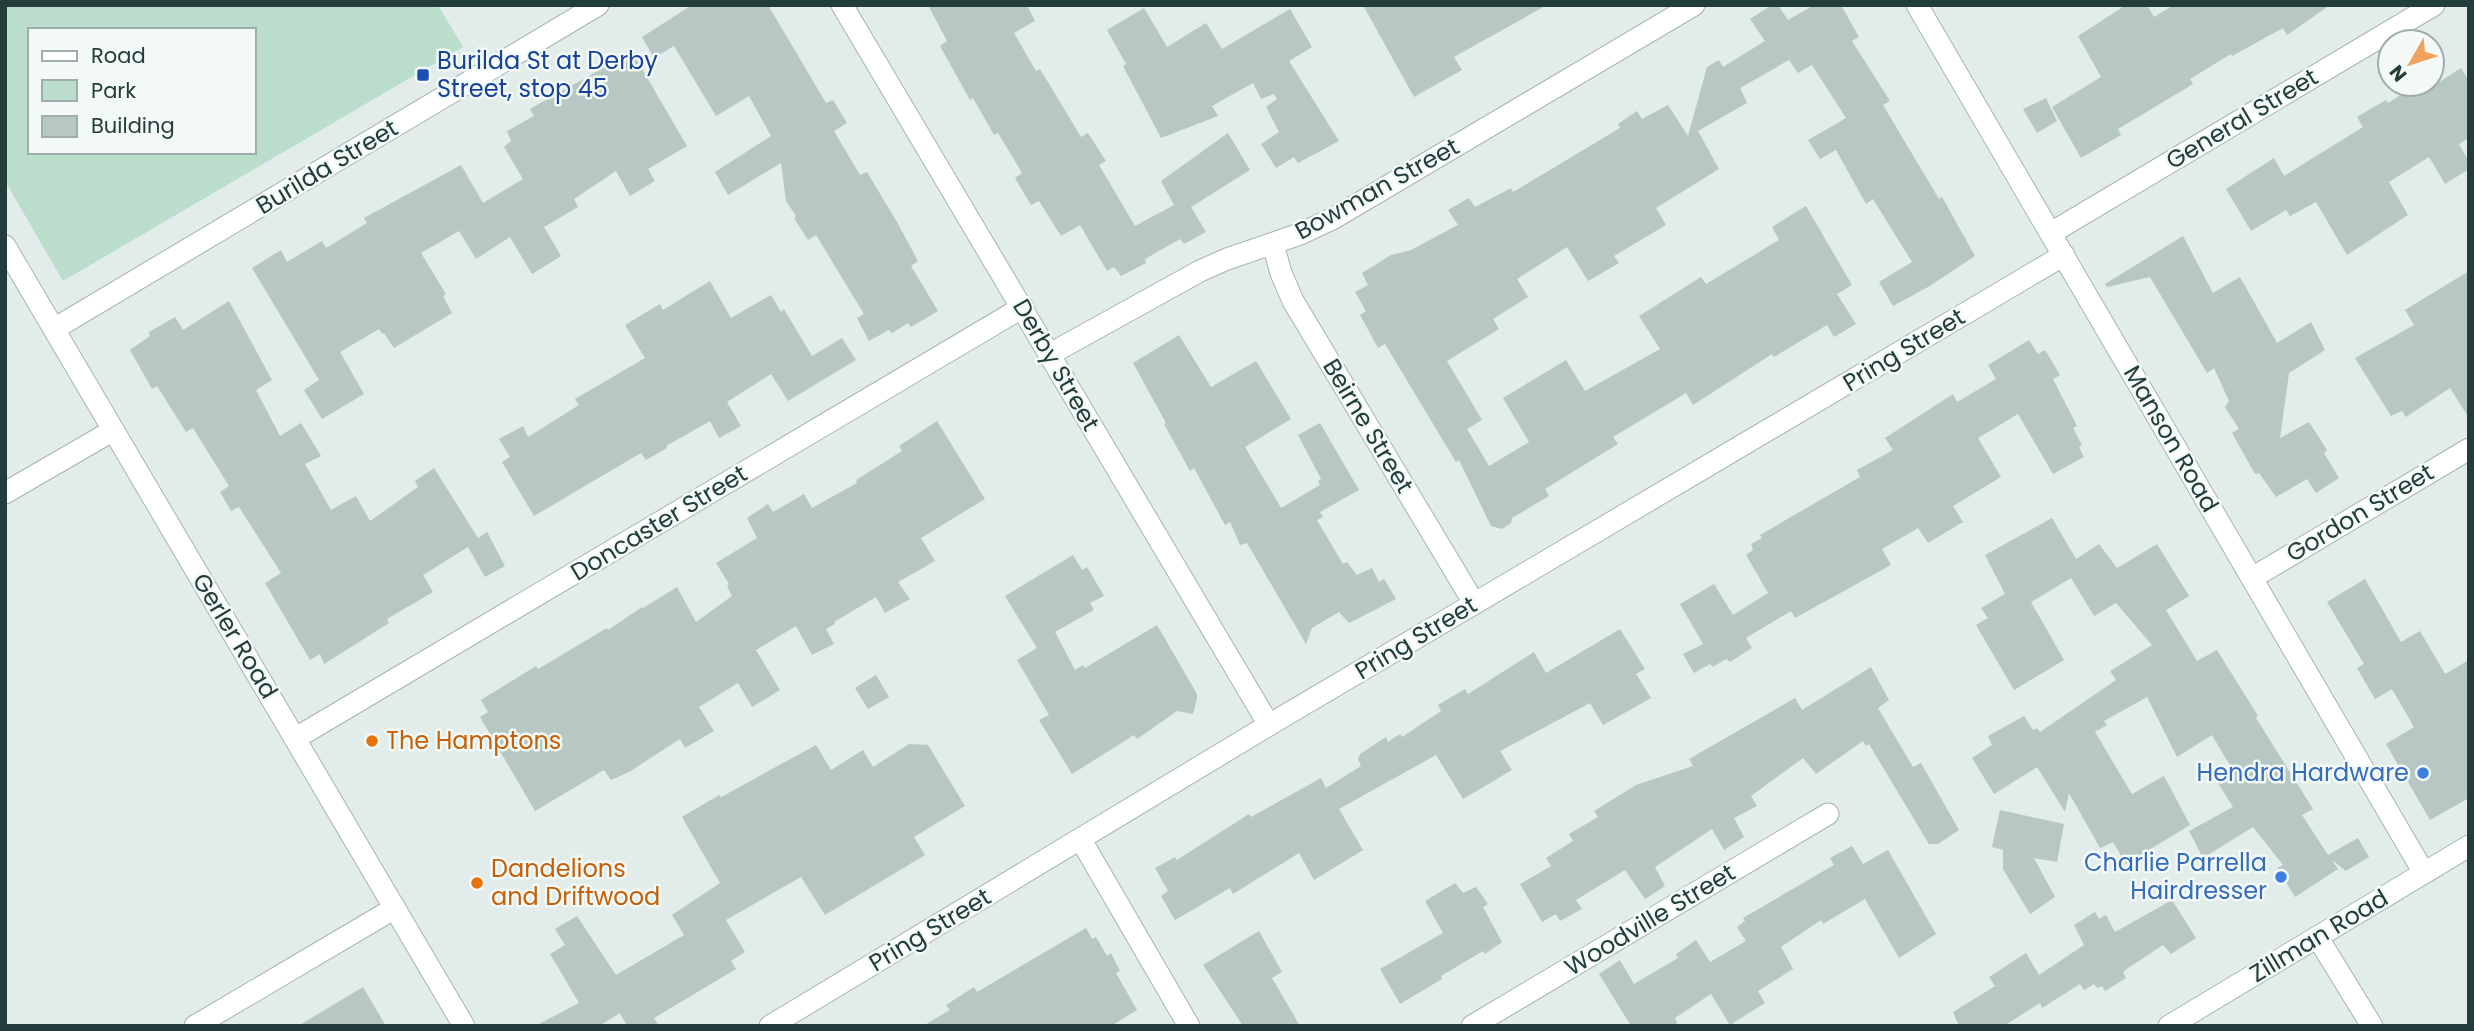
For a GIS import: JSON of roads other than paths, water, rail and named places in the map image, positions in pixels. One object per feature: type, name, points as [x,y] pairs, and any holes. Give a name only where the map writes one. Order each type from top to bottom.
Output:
[{"type":"street","name":"Burilda Street","points":[[54,329],[598,5]]},
{"type":"street","name":"Derby Street","points":[[842,5],[1269,725]]},
{"type":"street","name":"Bowman Street","points":[[1050,354],[1200,271],[1334,218],[1694,5]]},
{"type":"street","name":"Manson Road","points":[[1917,5],[2424,873]]},
{"type":"street","name":"General Street","points":[[2050,233],[2434,5]]},
{"type":"street","name":"Beirne Street","points":[[1273,244],[1293,301],[1474,603]]},
{"type":"street","name":"Gerler Road","points":[[5,246],[464,1026]]},
{"type":"street","name":"Pring Street","points":[[770,1026],[1269,725],[2064,255]]},
{"type":"street","name":"Doncaster Street","points":[[296,738],[1023,307]]},
{"type":"street","points":[[5,493],[113,431]]},
{"type":"street","name":"Gordon Street","points":[[2252,578],[2469,449]]},
{"type":"street","name":"Woodville Street","points":[[1472,1026],[1828,814]]},
{"type":"street","points":[[1080,840],[1189,1026]]},
{"type":"street","name":"Zillman Road","points":[[2169,1026],[2469,846]]},
{"type":"street","points":[[195,1026],[395,908]]},
{"type":"street","points":[[2318,938],[2372,1026]]},
{"type":"place","name":"Burilda St at Derby Street, stop 45","points":[[423,75]]},
{"type":"place","name":"The Hamptons","points":[[372,741]]},
{"type":"place","name":"Hendra Hardware","points":[[2423,773]]},
{"type":"place","name":"Charlie Parrella Hairdresser","points":[[2281,877]]},
{"type":"place","name":"Dandelions and Driftwood","points":[[477,883]]}]
